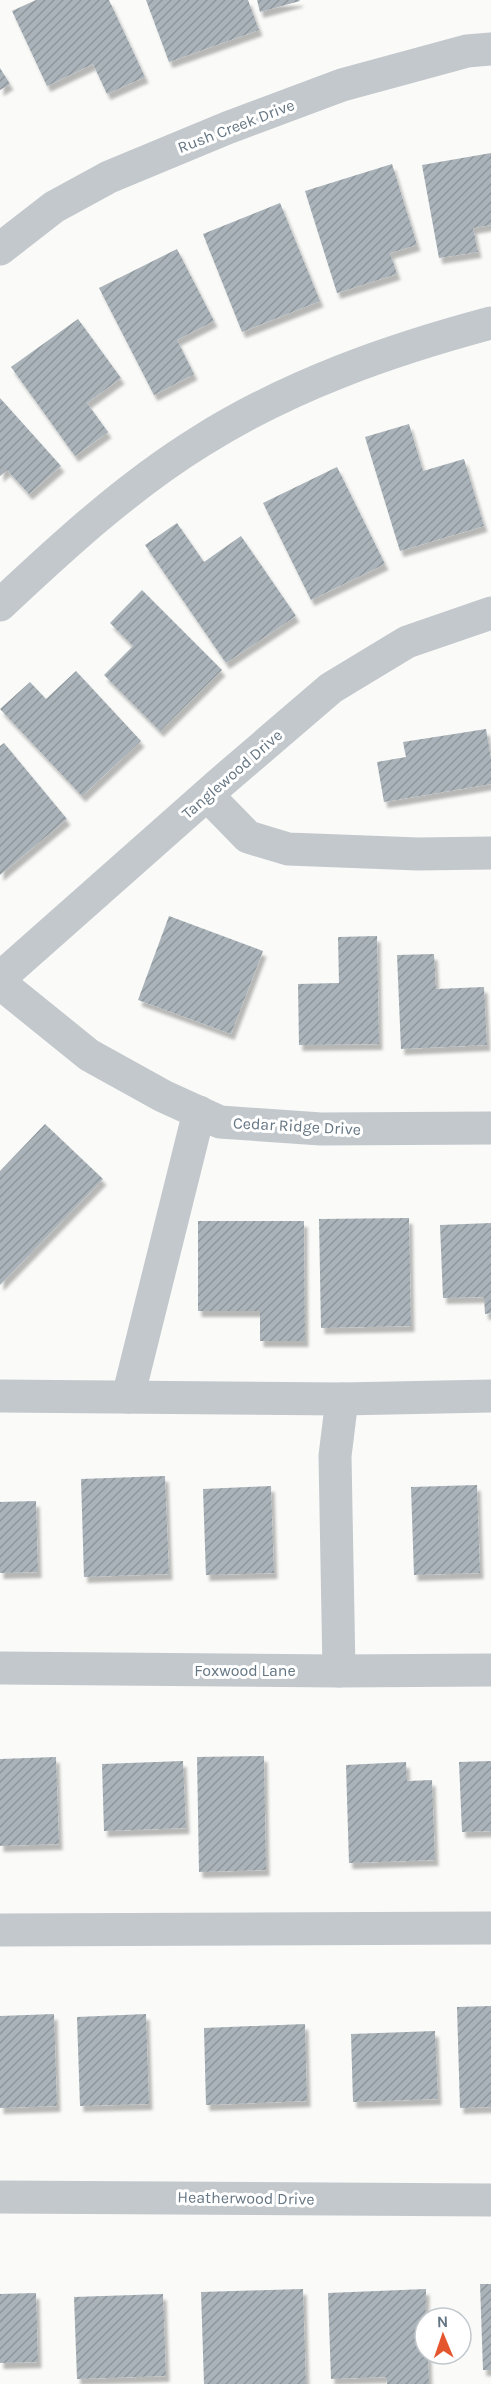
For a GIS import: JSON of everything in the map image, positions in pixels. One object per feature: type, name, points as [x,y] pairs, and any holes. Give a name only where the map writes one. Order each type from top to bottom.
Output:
[{"type":"street","name":"Rush Creek Drive","points":[[0,249],[54,207],[109,177],[227,128],[342,85],[467,51],[491,49]]},
{"type":"street","points":[[0,605],[48,560],[129,491],[200,441],[260,408],[332,374],[421,341],[491,323]]},
{"type":"street","name":"Tanglewood Drive","points":[[0,978],[332,688],[407,642],[491,613]]},
{"type":"street","points":[[207,795],[248,837],[288,849],[418,854],[491,853]]},
{"type":"street","name":"Cedar Ridge Drive","points":[[0,983],[90,1055],[163,1096],[220,1122],[321,1129],[491,1128]]},
{"type":"street","points":[[128,1397],[199,1112]]},
{"type":"street","points":[[0,1396],[342,1399],[491,1396]]},
{"type":"street","points":[[339,1671],[334,1456],[342,1399]]},
{"type":"street","name":"Foxwood Lane","points":[[0,1668],[491,1670]]},
{"type":"street","points":[[0,1930],[491,1928]]},
{"type":"street","name":"Heatherwood Drive","points":[[0,2197],[491,2200]]},
{"type":"building","points":[[36,0],[109,0],[145,77],[107,94],[93,64],[47,86],[12,11]]},
{"type":"building","points":[[146,0],[248,0],[259,30],[169,62]]},
{"type":"building","points":[[257,0],[299,0],[300,1],[260,12]]},
{"type":"building","points":[[0,68],[10,84],[0,90]]},
{"type":"building","points":[[491,153],[491,225],[473,228],[478,252],[439,258],[422,165]]},
{"type":"building","points":[[392,164],[417,245],[390,253],[397,274],[337,293],[305,191]]},
{"type":"building","points":[[280,203],[320,301],[242,332],[203,234]]},
{"type":"building","points":[[177,249],[214,321],[177,340],[194,374],[154,395],[99,288]]},
{"type":"building","points":[[78,319],[121,378],[87,403],[108,432],[75,456],[11,367]]},
{"type":"building","points":[[0,398],[61,466],[29,494],[7,470],[0,476]]},
{"type":"building","points":[[409,424],[423,471],[464,459],[484,526],[400,551],[365,437]]},
{"type":"building","points":[[337,467],[385,564],[311,600],[263,503]]},
{"type":"building","points":[[177,523],[204,562],[241,536],[296,616],[226,663],[145,545]]},
{"type":"building","points":[[142,590],[222,670],[160,731],[104,675],[133,646],[110,623]]},
{"type":"building","points":[[76,671],[141,741],[82,796],[0,709],[30,682],[46,699]]},
{"type":"building","points":[[486,729],[491,759],[491,784],[384,802],[377,762],[406,757],[403,742]]},
{"type":"building","points":[[4,743],[67,819],[0,875],[0,746]]},
{"type":"building","points":[[169,916],[263,951],[231,1034],[138,1000]]},
{"type":"building","points":[[377,936],[379,1044],[299,1045],[298,984],[339,983],[338,937]]},
{"type":"building","points":[[434,954],[436,989],[484,987],[487,1045],[401,1049],[397,955]]},
{"type":"building","points":[[45,1124],[103,1179],[0,1285],[0,1171]]},
{"type":"building","points":[[409,1218],[411,1326],[321,1328],[319,1219]]},
{"type":"building","points":[[198,1221],[304,1221],[305,1341],[260,1341],[260,1311],[198,1311]]},
{"type":"building","points":[[491,1223],[491,1313],[485,1314],[484,1297],[443,1298],[440,1225]]},
{"type":"building","points":[[165,1476],[169,1574],[84,1577],[81,1479]]},
{"type":"building","points":[[477,1485],[480,1573],[414,1575],[411,1487]]},
{"type":"building","points":[[271,1486],[274,1573],[206,1575],[203,1489]]},
{"type":"building","points":[[36,1501],[38,1572],[0,1573],[0,1502]]},
{"type":"building","points":[[264,1756],[266,1870],[199,1872],[197,1757]]},
{"type":"building","points":[[56,1757],[59,1844],[0,1846],[0,1759]]},
{"type":"building","points":[[183,1761],[186,1828],[104,1831],[102,1764]]},
{"type":"building","points":[[491,1761],[491,1831],[462,1832],[459,1762]]},
{"type":"building","points":[[406,1762],[407,1781],[432,1780],[435,1860],[349,1863],[346,1765]]},
{"type":"building","points":[[491,2006],[491,2107],[460,2108],[457,2007]]},
{"type":"building","points":[[54,2014],[57,2106],[0,2108],[0,2016]]},
{"type":"building","points":[[146,2014],[149,2104],[80,2106],[77,2017]]},
{"type":"building","points":[[305,2024],[307,2101],[206,2105],[204,2028]]},
{"type":"building","points":[[435,2031],[438,2099],[353,2102],[351,2034]]},
{"type":"building","points":[[480,2284],[491,2284],[491,2370],[483,2370]]},
{"type":"building","points":[[303,2289],[306,2384],[204,2384],[201,2292]]},
{"type":"building","points":[[426,2289],[426,2306],[413,2306],[413,2366],[428,2366],[429,2384],[387,2384],[386,2377],[331,2379],[328,2293]]},
{"type":"building","points":[[36,2293],[38,2362],[0,2363],[0,2294]]},
{"type":"building","points":[[163,2294],[166,2376],[77,2379],[74,2297]]}]
